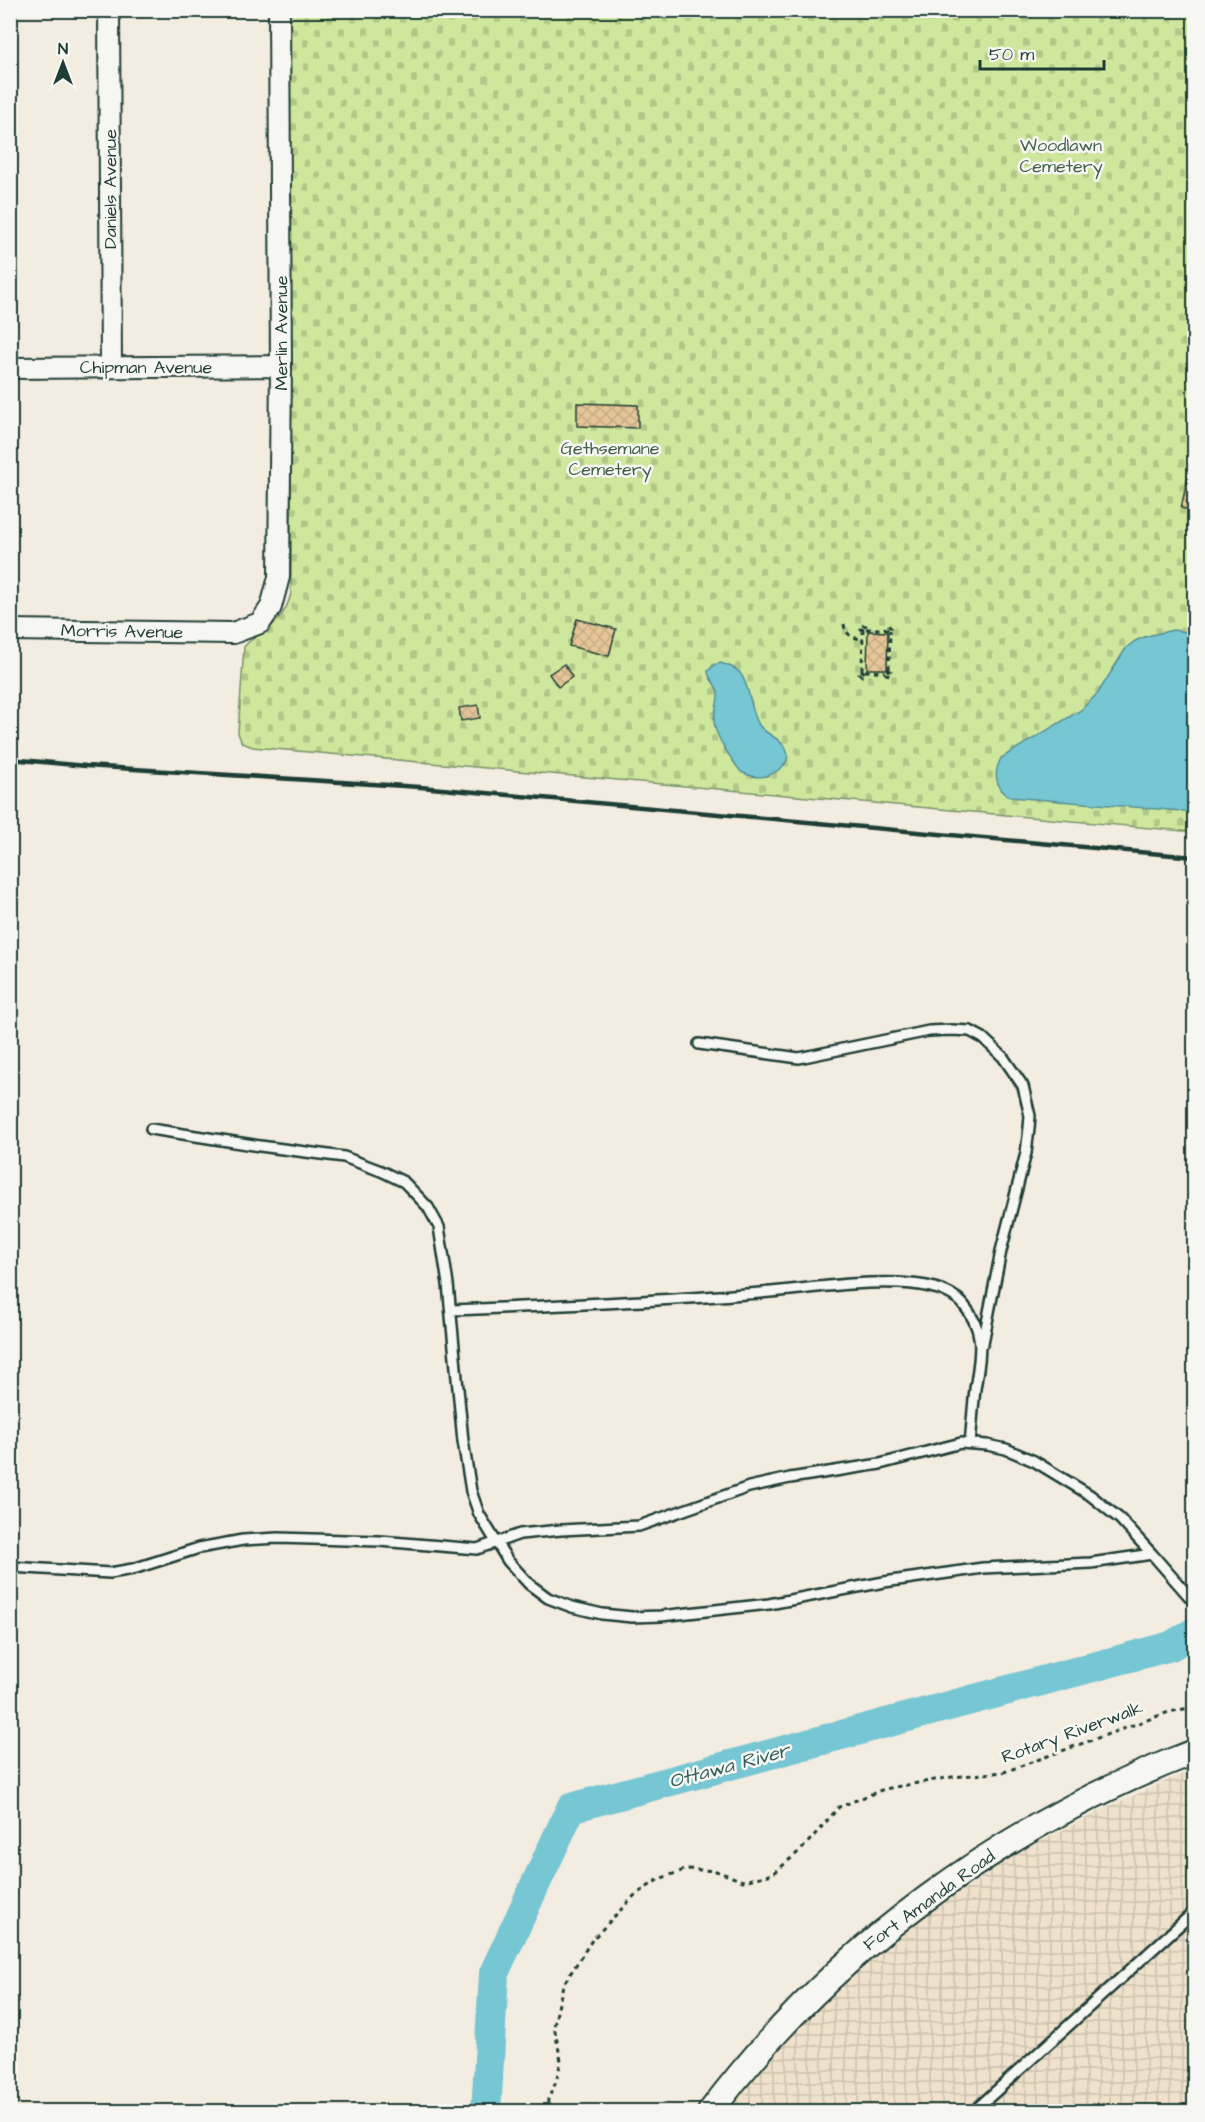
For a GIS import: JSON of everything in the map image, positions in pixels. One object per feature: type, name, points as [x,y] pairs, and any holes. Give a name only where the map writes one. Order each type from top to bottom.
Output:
[{"type":"street","name":"Daniels Avenue","points":[[109,10],[111,367]]},
{"type":"street","name":"Merlin Avenue","points":[[233,633],[260,623],[271,607],[279,577],[282,366],[279,10]]},
{"type":"street","name":"Chipman Avenue","points":[[10,368],[282,366]]},
{"type":"street","name":"Morris Avenue","points":[[10,630],[233,633]]},
{"type":"street","name":"Fort Amanda Road","points":[[710,2112],[735,2079],[781,2027],[849,1960],[894,1922],[972,1866],[1036,1826],[1149,1769],[1194,1752]]},
{"type":"lane","points":[[699,1044],[799,1058],[929,1031],[952,1029],[970,1031],[983,1038],[1003,1057],[1023,1086],[1029,1108],[1026,1153],[1001,1251],[982,1348],[970,1443]]},
{"type":"lane","points":[[151,1128],[344,1157],[404,1182],[428,1207],[439,1227],[451,1310],[471,1491],[479,1514],[515,1569],[529,1584],[548,1598],[572,1607],[602,1614],[632,1617],[661,1616],[729,1610],[884,1582],[983,1568],[1090,1563],[1152,1554]]},
{"type":"lane","points":[[451,1310],[621,1303],[865,1283],[900,1283],[928,1287],[952,1295],[962,1302],[973,1317],[982,1348]]},
{"type":"lane","points":[[10,1568],[110,1573],[133,1569],[199,1548],[243,1540],[278,1538],[359,1540],[477,1549],[520,1534],[639,1526],[748,1487],[880,1464],[938,1448],[970,1443],[987,1444],[1006,1449],[1034,1461],[1090,1495],[1120,1519],[1194,1602]]},
{"type":"lane","points":[[973,2112],[1194,1912]]},
{"type":"path","points":[[844,624],[850,636],[863,639]]},
{"type":"path","points":[[865,629],[888,630],[887,671],[863,671],[863,639],[865,629]]},
{"type":"path","name":"Rotary Riverwalk","points":[[547,2112],[548,2099],[556,2082],[561,2061],[554,2026],[563,1985],[592,1940],[634,1896],[659,1879],[687,1869],[716,1871],[743,1881],[773,1874],[803,1848],[839,1807],[884,1789],[1004,1772],[1169,1712],[1194,1707]]},
{"type":"shaded area","points":[[1194,1769],[1194,2111],[725,2112],[769,2056],[850,1975],[931,1912],[1015,1855],[1107,1807]]},
{"type":"green space","name":"Gethsemane Cemetery","points":[[290,11],[1194,11],[1194,832],[253,747],[242,743],[238,733],[244,647],[275,623],[283,613],[291,594]]},
{"type":"water","points":[[1173,630],[1194,633],[1194,812],[1010,797],[1001,789],[996,775],[1001,758],[1081,710],[1098,693],[1126,648],[1135,641]]},
{"type":"water","points":[[720,663],[740,673],[746,684],[759,725],[781,742],[786,749],[788,755],[784,765],[769,775],[758,777],[741,772],[720,740],[714,721],[718,692],[708,671]]},
{"type":"building","points":[[577,403],[638,405],[638,428],[577,426]]},
{"type":"building","points":[[1189,472],[1194,472],[1194,511],[1181,508]]},
{"type":"building","points":[[577,619],[616,629],[609,656],[569,646]]},
{"type":"building","points":[[868,631],[888,632],[887,669],[867,669]]},
{"type":"building","points":[[564,664],[572,677],[558,687],[549,674]]},
{"type":"building","points":[[478,705],[480,718],[461,721],[459,708]]},
{"type":"waterway","name":"Ottawa River","points":[[486,2112],[494,1973],[571,1808],[1171,1646],[1194,1632]]},
{"type":"railway","points":[[10,759],[86,766],[420,787],[1194,857]]},
{"type":"park label","name":"Woodlawn Cemetery","points":[[1061,155]]}]
